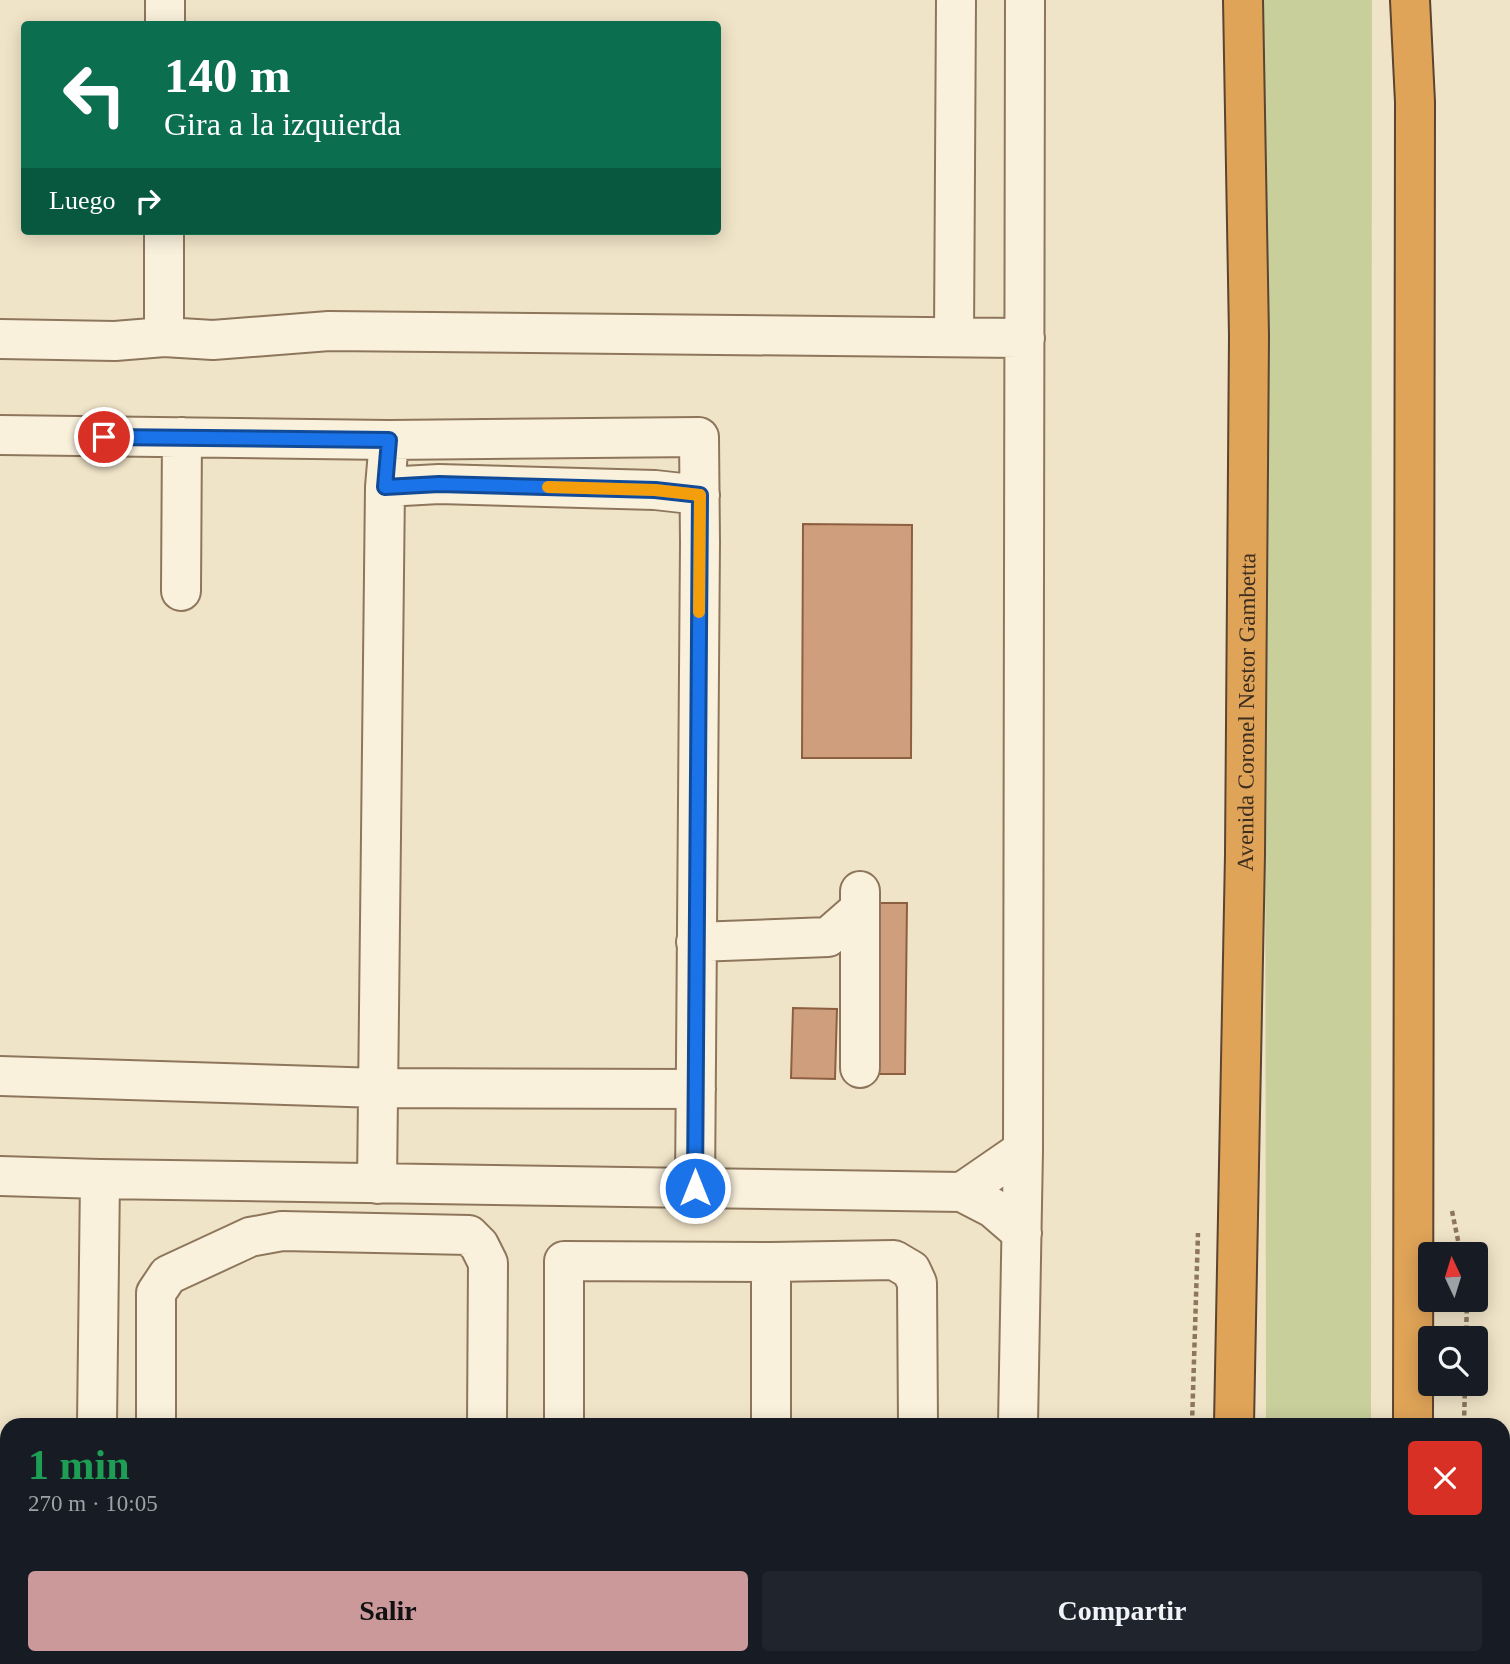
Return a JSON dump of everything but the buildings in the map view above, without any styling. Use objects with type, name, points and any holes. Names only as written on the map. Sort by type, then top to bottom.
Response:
[{"type":"highway","name":"Avenida Coronel Nestor Gambetta","points":[[1234,1418],[1250,336],[1243,0]]},
{"type":"highway","points":[[1410,0],[1416,102],[1413,1418]]},
{"type":"lane","points":[[165,0],[165,21]]},
{"type":"lane","points":[[954,337],[956,0]]},
{"type":"lane","points":[[1017,1418],[1023,1150],[1025,0]]},
{"type":"lane","points":[[164,235],[164,337]]},
{"type":"lane","points":[[0,339],[115,341],[164,337],[213,340],[330,331],[1024,338]]},
{"type":"lane","points":[[0,435],[389,440],[699,437],[695,1188]]},
{"type":"lane","points":[[181,591],[182,438]]},
{"type":"lane","points":[[377,1184],[385,487],[389,440]]},
{"type":"lane","points":[[385,487],[439,484],[655,490],[700,495]]},
{"type":"lane","points":[[828,937],[860,900],[860,1068]]},
{"type":"lane","points":[[696,942],[828,937],[860,968]]},
{"type":"lane","points":[[0,1076],[379,1088],[696,1089]]},
{"type":"lane","points":[[962,1192],[1023,1150]]},
{"type":"lane","points":[[0,1176],[100,1180],[962,1192],[993,1208],[1022,1233]]},
{"type":"lane","points":[[97,1418],[100,1180]]},
{"type":"lane","points":[[156,1418],[156,1293],[168,1275],[250,1237],[282,1231],[469,1235],[479,1245],[488,1263],[487,1418]]},
{"type":"lane","points":[[564,1418],[564,1261],[894,1260],[911,1270],[917,1283],[918,1418]]},
{"type":"lane","points":[[771,1262],[771,1418]]},
{"type":"path","points":[[1464,1418],[1465,1396]]},
{"type":"green space","points":[[1264,0],[1372,0],[1371,1418],[1266,1418]]},
{"type":"slow traffic","points":[[548,487],[655,490],[700,495],[699,612]]},
{"type":"route","points":[[104,437],[389,440],[385,487],[439,484],[655,490],[700,495],[695,1188]]}]
